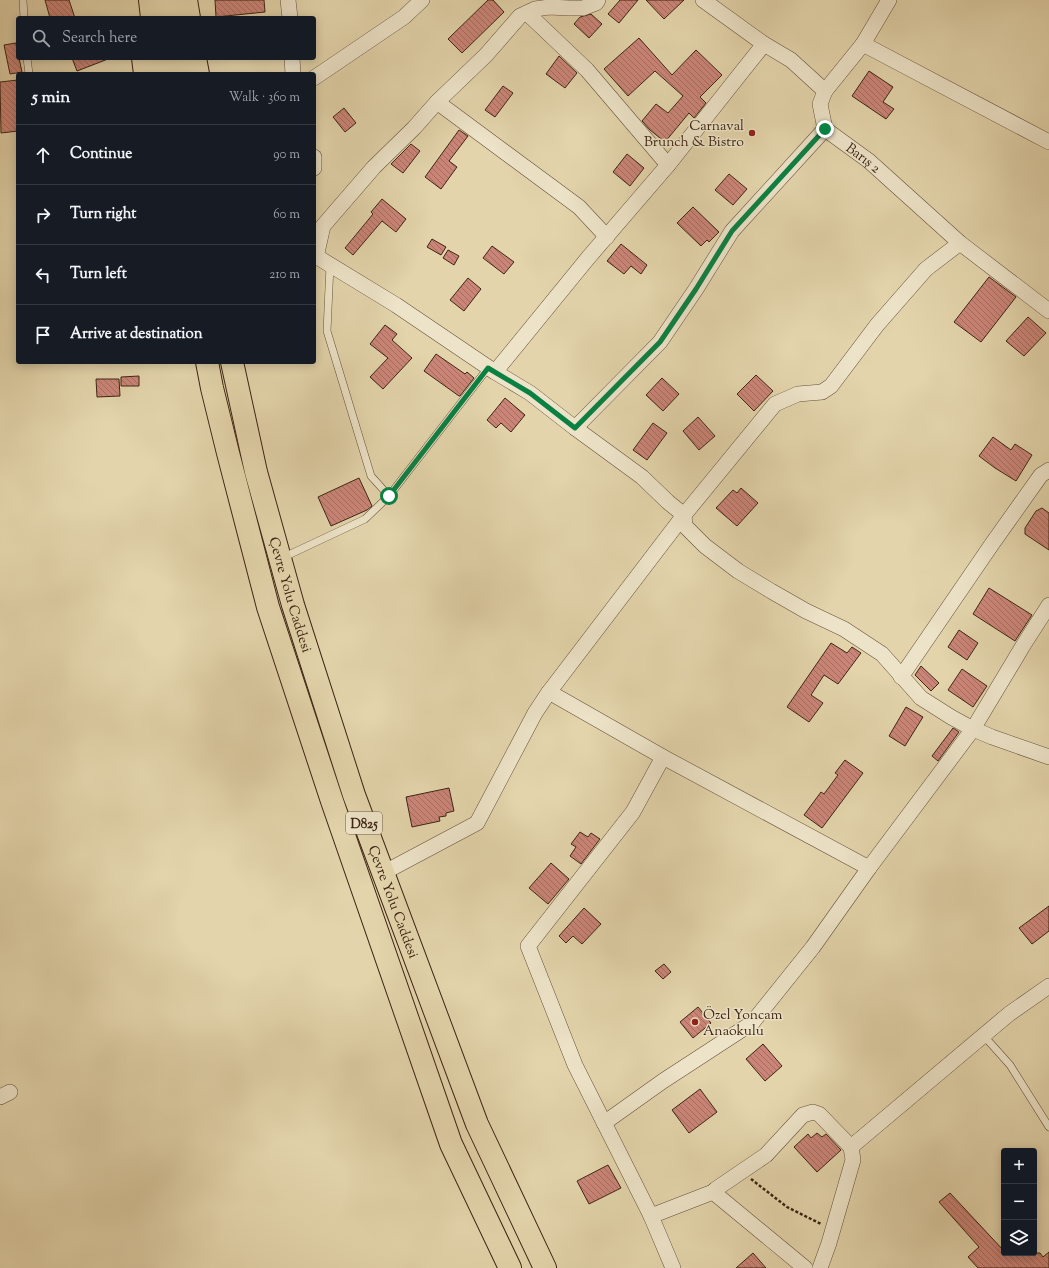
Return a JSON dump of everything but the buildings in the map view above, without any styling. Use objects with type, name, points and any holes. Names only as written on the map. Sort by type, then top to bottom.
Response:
[{"type":"highway","points":[[135,0],[137,16]]},
{"type":"highway","points":[[150,0],[152,16]]},
{"type":"highway","points":[[166,0],[168,16]]},
{"type":"highway","points":[[186,0],[189,16]]},
{"type":"highway","points":[[143,60],[145,72]]},
{"type":"highway","points":[[158,60],[160,72]]},
{"type":"highway","points":[[175,60],[177,72]]},
{"type":"highway","points":[[196,60],[198,72]]},
{"type":"highway","points":[[202,364],[212,388]]},
{"type":"highway","name":"Çevre Yolu Caddesi","points":[[207,364],[228,453],[268,607],[332,801],[451,1144],[510,1268]]},
{"type":"highway","name":"Çevre Yolu Caddesi","points":[[232,364],[256,472],[280,559],[293,605],[354,795],[477,1124],[545,1268]]},
{"type":"highway","points":[[236,364],[237,383]]},
{"type":"street","points":[[288,0],[290,16]]},
{"type":"street","points":[[316,77],[404,17],[422,0]]},
{"type":"street","points":[[316,252],[322,226],[374,168],[414,128],[437,102],[486,54],[520,16],[535,9],[549,7],[582,8],[596,4],[598,0]]},
{"type":"street","points":[[703,0],[764,44],[791,60],[825,91]]},
{"type":"street","points":[[575,428],[660,342],[696,289],[732,231],[825,129],[820,104],[825,91],[863,44],[889,0]]},
{"type":"street","points":[[527,13],[587,70],[668,165]]},
{"type":"street","points":[[491,370],[668,165],[764,44]]},
{"type":"street","points":[[863,44],[1049,142]]},
{"type":"street","points":[[292,60],[293,72]]},
{"type":"street","points":[[437,102],[579,207],[607,236]]},
{"type":"street","name":"Barış 2","points":[[825,129],[869,161],[960,243],[1049,310]]},
{"type":"street","points":[[383,873],[477,823],[535,713],[549,692],[684,515],[776,404],[798,394],[822,392],[831,386],[877,325],[926,269],[960,243]]},
{"type":"street","points":[[316,257],[396,305],[491,370],[530,393],[642,477],[684,515],[685,526],[705,546],[738,571],[782,598],[844,629],[882,654],[921,698],[973,729],[1049,757]]},
{"type":"street","points":[[901,677],[996,537],[1041,475],[1049,470]]},
{"type":"street","points":[[604,1123],[663,1081],[752,1023],[814,947],[869,868],[973,729],[1049,605]]},
{"type":"street","points":[[549,692],[663,757],[869,868]]},
{"type":"street","points":[[663,757],[633,812],[528,946],[575,1065],[650,1216],[673,1268]]},
{"type":"street","points":[[851,1147],[1009,1014],[1049,986]]},
{"type":"street","points":[[650,1216],[713,1192],[766,1155],[803,1115],[813,1112],[819,1114],[851,1147],[853,1160],[820,1268]]},
{"type":"street","points":[[713,1192],[805,1268]]},
{"type":"lane","points":[[23,0],[24,16]]},
{"type":"lane","points":[[27,60],[29,72]]},
{"type":"lane","points":[[330,265],[327,331],[371,476],[389,496]]},
{"type":"lane","points":[[280,559],[365,519],[389,496],[491,370]]},
{"type":"lane","points":[[984,1036],[1010,1065],[1049,1127]]},
{"type":"path","points":[[741,1172],[787,1207],[832,1229]]},
{"type":"place","name":"Carnaval Brunch & Bistro","points":[[752,133]]},
{"type":"place","name":"Özel Yoncam Anaokulu","points":[[695,1022]]},
{"type":"route","points":[[389,496],[488,368],[530,393],[575,428],[660,342],[696,289],[732,231],[825,129]]}]
